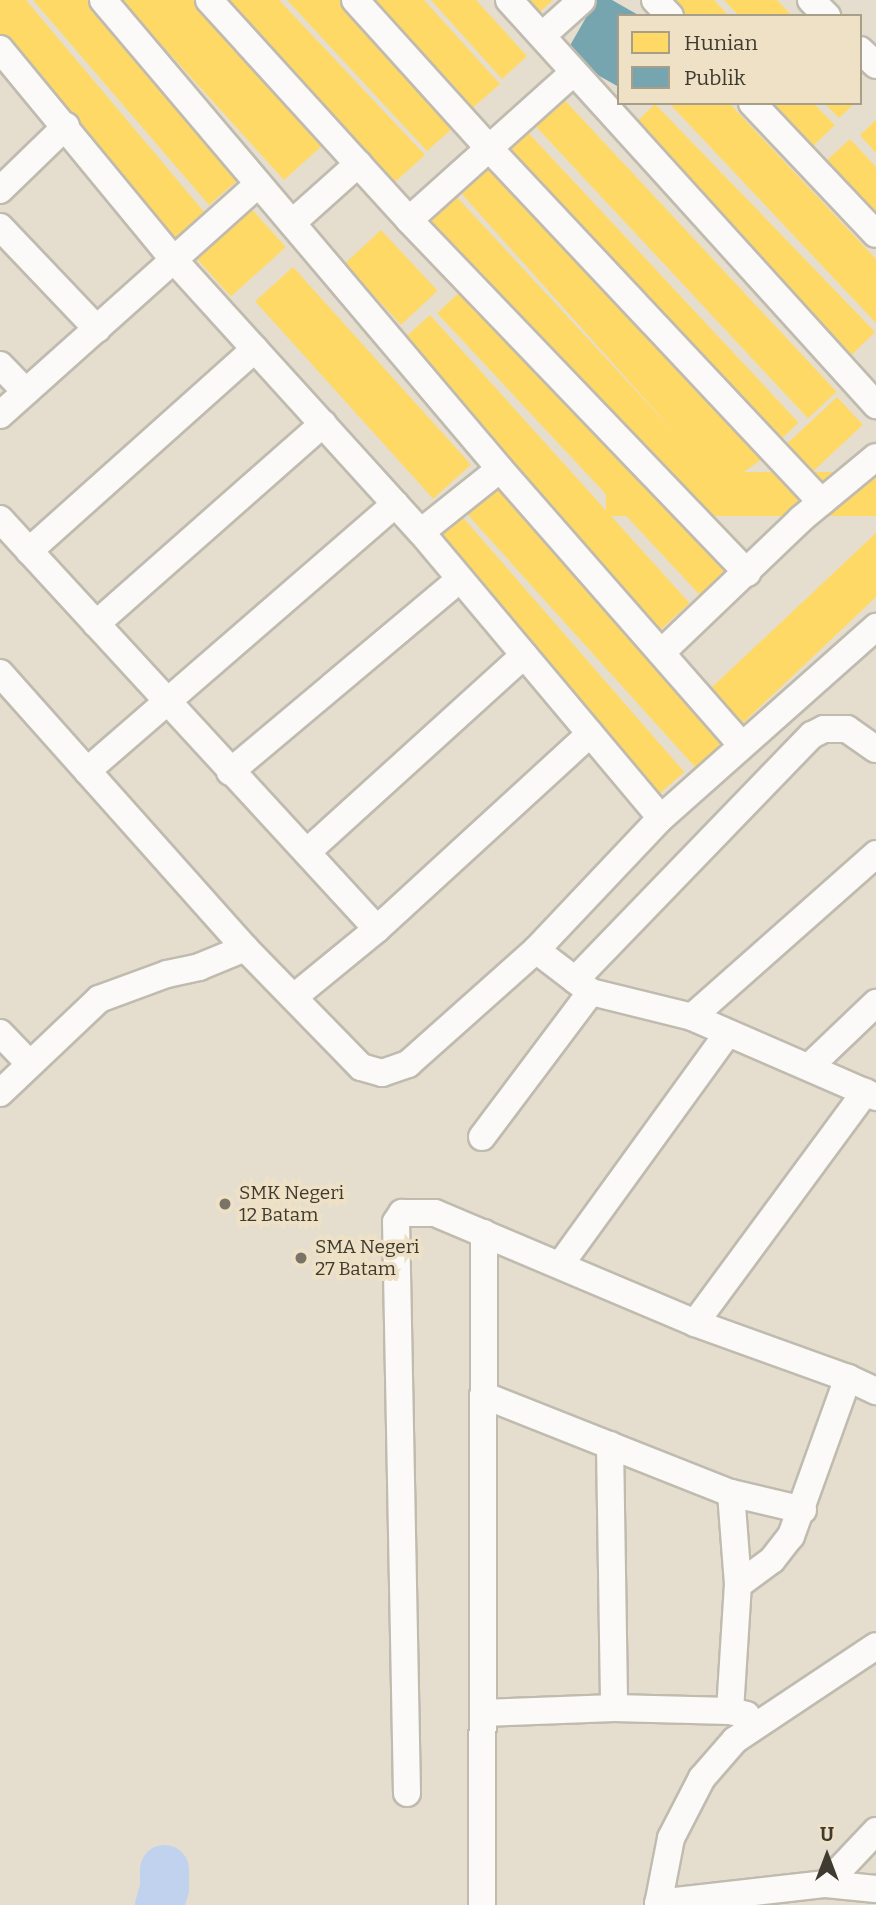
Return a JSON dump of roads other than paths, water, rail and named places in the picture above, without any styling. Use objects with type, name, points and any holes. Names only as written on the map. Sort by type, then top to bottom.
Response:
[{"type":"street","points":[[103,0],[500,468],[741,744]]},
{"type":"street","points":[[209,0],[409,220],[747,573]]},
{"type":"street","points":[[355,0],[488,147],[821,502]]},
{"type":"street","points":[[509,0],[543,35],[573,74],[876,405]]},
{"type":"street","points":[[543,35],[582,0]]},
{"type":"street","points":[[655,0],[668,14]]},
{"type":"street","points":[[811,0],[825,14]]},
{"type":"street","points":[[0,49],[174,260],[421,532],[661,818]]},
{"type":"street","points":[[862,52],[876,65]]},
{"type":"street","points":[[409,220],[573,74]]},
{"type":"street","points":[[754,105],[876,234]]},
{"type":"street","points":[[0,190],[66,126]]},
{"type":"street","points":[[292,223],[358,164]]},
{"type":"street","points":[[0,415],[258,184]]},
{"type":"street","points":[[0,227],[97,329]]},
{"type":"street","points":[[29,551],[255,349]]},
{"type":"street","points":[[0,365],[26,392]]},
{"type":"street","points":[[96,624],[323,424]]},
{"type":"street","points":[[662,652],[821,502],[876,457]]},
{"type":"street","points":[[421,532],[500,468]]},
{"type":"street","points":[[87,771],[395,504]]},
{"type":"street","points":[[0,519],[377,929]]},
{"type":"street","points":[[230,772],[460,579]]},
{"type":"street","points":[[0,673],[246,948],[361,1067],[382,1073],[408,1064],[539,952],[661,818],[741,744],[876,627]]},
{"type":"street","points":[[307,852],[524,655]]},
{"type":"street","points":[[482,1137],[577,982],[812,735],[824,729],[847,729],[876,749]]},
{"type":"street","points":[[294,997],[377,929],[590,734]]},
{"type":"street","points":[[692,1017],[876,854]]},
{"type":"street","points":[[0,1093],[99,999],[167,974],[199,967],[246,948]]},
{"type":"street","points":[[539,952],[577,982],[692,1017],[871,1094],[695,1323]]},
{"type":"street","points":[[809,1067],[876,1003]]},
{"type":"street","points":[[0,1033],[29,1063]]},
{"type":"street","points":[[560,1265],[728,1033]]},
{"type":"street","points":[[407,1793],[396,1222],[402,1213],[435,1213],[695,1323],[848,1378],[876,1391]]},
{"type":"street","points":[[482,1905],[484,1233]]},
{"type":"street","points":[[738,1585],[772,1560],[791,1536],[803,1510],[848,1378]]},
{"type":"street","points":[[483,1395],[732,1493],[803,1510]]},
{"type":"street","points":[[610,1445],[614,1708]]},
{"type":"street","points":[[730,1711],[738,1585],[732,1493]]},
{"type":"street","points":[[876,1646],[801,1697],[763,1718],[735,1740],[702,1778],[671,1838],[658,1904],[766,1899],[826,1884],[876,1889]]},
{"type":"street","points":[[483,1713],[614,1708],[730,1711],[763,1718]]},
{"type":"street","points":[[826,1884],[876,1831]]},
{"type":"waterway","points":[[159,1905],[164,1888],[164,1869]]},
{"type":"place","name":"SMK Negeri 12 Batam","points":[[225,1204]]},
{"type":"place","name":"SMA Negeri 27 Batam","points":[[301,1258]]}]
